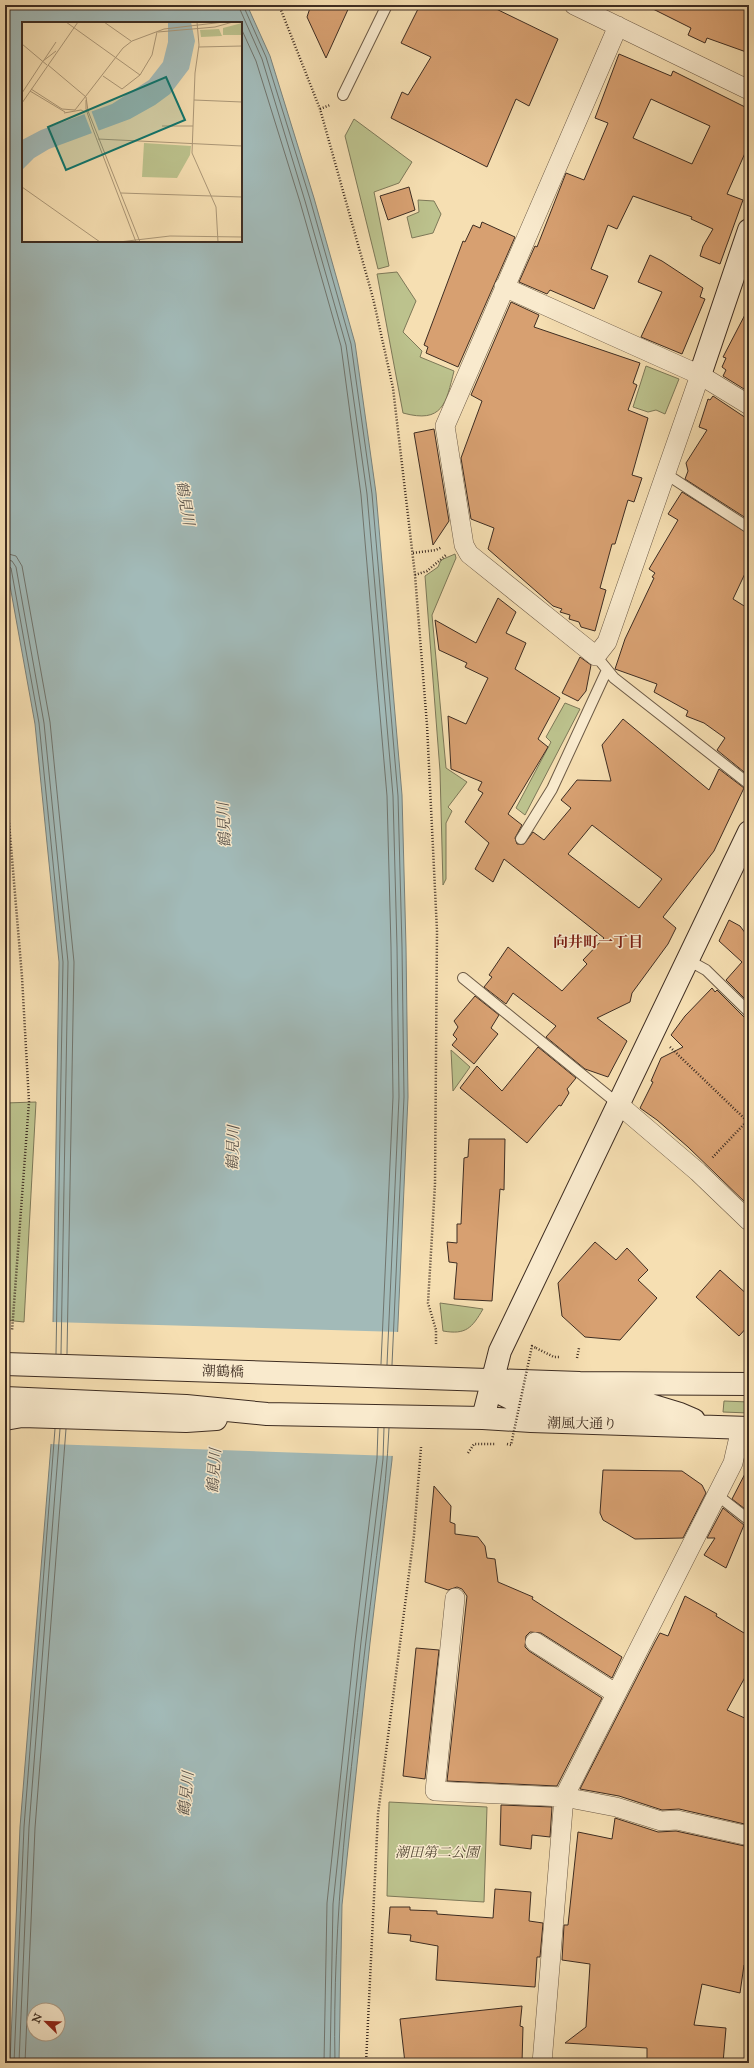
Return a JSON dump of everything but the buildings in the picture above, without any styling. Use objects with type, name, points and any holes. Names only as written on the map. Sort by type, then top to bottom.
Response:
[{"type":"street","points":[[574,5],[749,90]]},
{"type":"street","points":[[618,26],[445,426],[464,545],[469,554],[601,663],[748,236]]},
{"type":"street","points":[[504,287],[700,375],[749,405]]},
{"type":"street","points":[[483,1418],[500,1351],[686,959],[749,832]]},
{"type":"street","points":[[617,1103],[698,1172],[749,1221]]},
{"type":"street","name":"潮鶴橋","points":[[13,1364],[492,1380]]},
{"type":"street","points":[[492,1380],[580,1383],[749,1384]]},
{"type":"street","points":[[492,1380],[504,1395],[512,1399],[647,1404],[680,1414],[706,1426]]},
{"type":"street","name":"潮風大通り","points":[[14,1408],[186,1406],[267,1414],[483,1418],[531,1422],[745,1428]]},
{"type":"street","points":[[542,2063],[564,1797],[615,1693],[733,1463],[745,1428]]},
{"type":"street","points":[[456,1598],[435,1791],[564,1797],[616,1807],[661,1821],[677,1820],[749,1836]]},
{"type":"street","points":[[535,1642],[615,1693]]},
{"type":"lane","points":[[343,95],[388,5]]},
{"type":"lane","points":[[666,474],[749,528]]},
{"type":"lane","points":[[521,839],[552,789],[601,663],[614,678],[749,784]]},
{"type":"lane","points":[[686,959],[706,970],[749,1012]]},
{"type":"lane","points":[[462,978],[617,1103]]},
{"type":"lane","points":[[717,1495],[749,1520]]},
{"type":"path","points":[[279,5],[320,109],[373,298],[393,388],[413,553],[427,725],[437,931],[435,1184],[428,1303],[436,1326],[436,1344]]},
{"type":"path","points":[[413,553],[436,550]]},
{"type":"path","points":[[415,575],[427,571],[451,552]]},
{"type":"path","points":[[5,774],[22,977],[29,1102],[12,1331]]},
{"type":"path","points":[[666,1044],[747,1121],[698,1172]]},
{"type":"path","points":[[468,1453],[474,1444],[511,1445],[532,1346],[554,1357],[567,1358]]},
{"type":"path","points":[[573,1358],[578,1358],[579,1348]]},
{"type":"path","points":[[366,2063],[378,1814],[414,1535],[421,1447]]},
{"type":"path","points":[[5,1466],[5,1518]]},
{"type":"green space","points":[[354,119],[412,162],[399,183],[374,192],[389,266],[378,269],[345,136]]},
{"type":"green space","points":[[418,200],[434,201],[441,214],[433,233],[412,238],[407,217],[419,212]]},
{"type":"green space","points":[[397,272],[416,301],[403,332],[422,351],[420,357],[454,371],[445,401],[435,413],[427,416],[416,416],[403,413],[377,274]]},
{"type":"green space","points":[[646,366],[679,379],[665,414],[656,410],[648,412],[633,407]]},
{"type":"green space","points":[[455,554],[456,558],[432,615],[446,768],[467,782],[448,807],[452,811],[446,823],[446,879],[443,885],[440,771],[425,576],[438,567],[441,560]]},
{"type":"green space","points":[[565,703],[580,709],[525,815],[516,808],[551,742],[546,737]]},
{"type":"green space","points":[[451,1050],[470,1067],[453,1091]]},
{"type":"green space","points":[[36,1102],[24,1322],[5,1320],[5,1103]]},
{"type":"green space","points":[[440,1303],[483,1309],[468,1329],[457,1332],[443,1331]]},
{"type":"green space","points":[[724,1401],[749,1402],[749,1413],[723,1412]]},
{"type":"green space","name":"潮田第二公園","points":[[389,1802],[487,1807],[484,1902],[387,1896]]},
{"type":"water","name":"鶴見川","points":[[5,5],[247,5],[270,56],[314,198],[355,343],[376,493],[402,795],[408,1097],[392,1460],[370,1643],[342,1905],[339,2063],[10,2063],[20,1827],[51,1445],[59,962],[35,724],[5,558]]},
{"type":"pier","points":[[51,1322],[400,1332],[394,1456],[49,1444]]},
{"type":"district","name":"向井町一丁目","points":[[598,942]]}]
